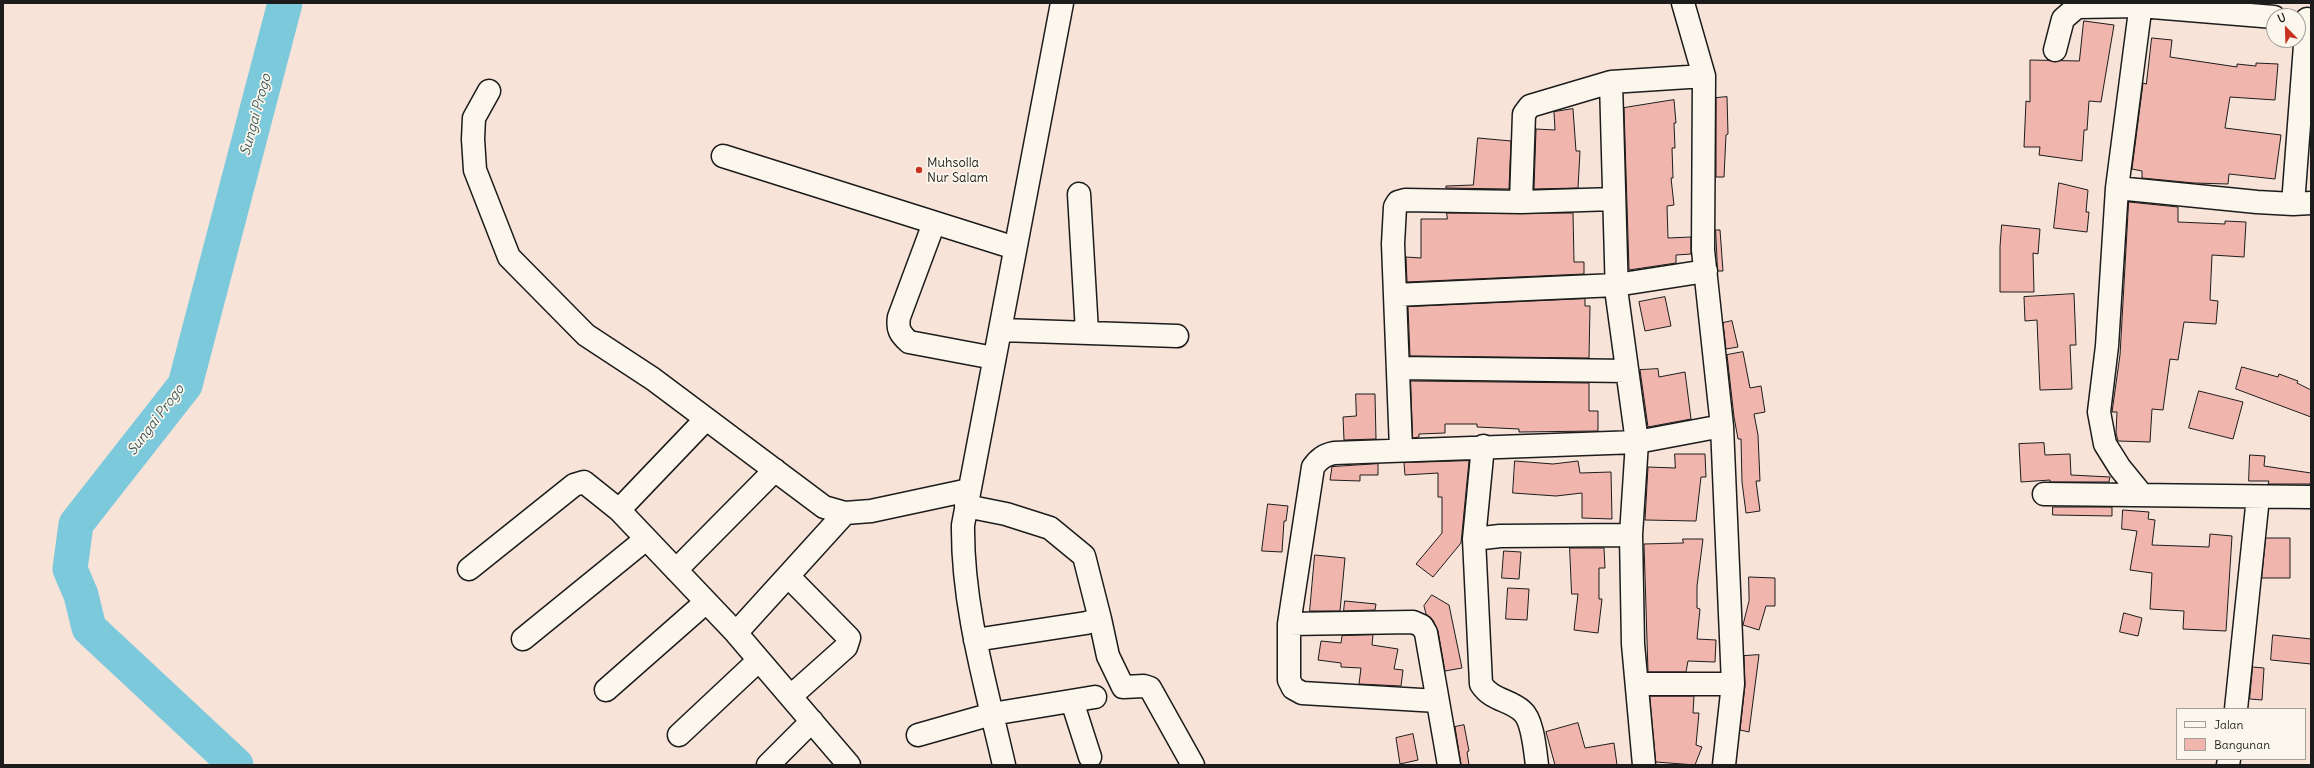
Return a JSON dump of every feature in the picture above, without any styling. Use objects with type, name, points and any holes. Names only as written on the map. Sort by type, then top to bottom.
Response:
[{"type":"street","points":[[1004,765],[975,640],[963,546],[963,525],[994,358],[1001,330],[1014,248],[1062,3]]},
{"type":"street","points":[[1683,3],[1704,76],[1703,250],[1722,426],[1733,684],[1724,765]]},
{"type":"street","points":[[2055,50],[2063,19],[2077,7],[2141,5],[2266,16]]},
{"type":"street","points":[[2141,5],[2117,188],[2107,346],[2099,412],[2105,444],[2120,468],[2142,495]]},
{"type":"street","points":[[2117,188],[2302,203],[2305,48]]},
{"type":"street","points":[[1520,202],[1524,114],[1526,109],[1530,106],[1611,82],[1704,76]]},
{"type":"street","points":[[1611,82],[1616,285],[1637,442],[1631,535],[1633,644],[1644,765]]},
{"type":"street","points":[[489,91],[474,118],[473,139],[475,170],[510,257],[586,335],[653,379],[824,507],[845,513],[968,498],[1006,514],[1050,528],[1084,556],[1108,656],[1122,687],[1144,686],[1150,688],[1193,765]]},
{"type":"street","points":[[723,156],[1014,248]]},
{"type":"street","points":[[1079,194],[1087,332]]},
{"type":"street","points":[[1401,449],[1393,224],[1395,207],[1398,202],[1405,200],[1520,202],[1614,199]]},
{"type":"street","points":[[934,223],[899,317],[898,327],[902,335],[909,342],[994,358]]},
{"type":"street","points":[[1395,294],[1616,285],[1706,271]]},
{"type":"street","points":[[1001,330],[1177,336]]},
{"type":"street","points":[[1398,368],[1627,371]]},
{"type":"street","points":[[619,510],[706,419]]},
{"type":"street","points":[[1438,702],[1302,693],[1293,688],[1289,680],[1289,624],[1313,467],[1326,454],[1401,449],[1637,442],[1722,426]]},
{"type":"street","points":[[1483,446],[1474,539],[1481,684],[1495,698],[1522,711],[1529,721],[1538,765]]},
{"type":"street","points":[[676,570],[775,470]]},
{"type":"street","points":[[469,569],[574,485],[580,482],[592,486],[619,510],[736,633],[849,765]]},
{"type":"street","points":[[2044,494],[2311,497]]},
{"type":"street","points":[[2236,708],[2258,497]]},
{"type":"street","points":[[736,633],[845,513]]},
{"type":"street","points":[[1474,539],[1500,536],[1631,535]]},
{"type":"street","points":[[523,639],[646,539]]},
{"type":"street","points":[[788,576],[848,638],[846,647],[791,696]]},
{"type":"street","points":[[606,690],[706,602]]},
{"type":"street","points":[[975,640],[1086,623],[1100,618]]},
{"type":"street","points":[[1289,624],[1419,624],[1426,633],[1449,765]]},
{"type":"street","points":[[679,735],[759,660]]},
{"type":"street","points":[[1637,684],[1733,684]]},
{"type":"street","points":[[918,735],[992,714],[1095,697]]},
{"type":"street","points":[[1072,701],[1090,757]]},
{"type":"street","points":[[768,765],[812,721]]},
{"type":"building","points":[[2084,21],[2114,25],[2101,102],[2089,101],[2087,130],[2084,130],[2082,161],[2039,155],[2040,147],[2024,147],[2026,101],[2030,102],[2030,60],[2079,61]]},
{"type":"building","points":[[2152,38],[2172,40],[2170,57],[2237,67],[2237,64],[2256,66],[2256,63],[2278,64],[2275,100],[2230,97],[2225,128],[2281,135],[2275,179],[2229,174],[2228,184],[2194,183],[2142,178],[2142,171],[2132,169],[2143,83],[2146,84]]},
{"type":"building","points":[[1727,97],[1728,134],[1726,135],[1724,177],[1716,177],[1716,98]]},
{"type":"building","points":[[1674,100],[1676,123],[1674,123],[1675,148],[1672,148],[1673,178],[1671,178],[1674,205],[1667,206],[1668,238],[1691,237],[1691,254],[1676,255],[1676,263],[1629,270],[1624,108]]},
{"type":"building","points":[[1573,109],[1576,151],[1580,151],[1578,188],[1534,189],[1536,129],[1555,130],[1554,112]]},
{"type":"building","points":[[1478,138],[1511,141],[1509,189],[1446,188],[1446,186],[1473,185]]},
{"type":"building","points":[[2059,183],[2088,190],[2086,212],[2089,212],[2087,232],[2054,228]]},
{"type":"building","points":[[2129,202],[2178,207],[2178,222],[2225,224],[2225,221],[2246,222],[2244,257],[2212,255],[2210,300],[2218,301],[2216,324],[2184,322],[2178,360],[2170,359],[2163,410],[2152,409],[2150,442],[2118,441],[2116,433],[2117,412],[2112,412],[2120,355]]},
{"type":"building","points":[[1447,213],[1573,213],[1574,262],[1584,262],[1584,274],[1407,282],[1406,257],[1421,258],[1421,219],[1447,219]]},
{"type":"building","points":[[2002,225],[2040,229],[2038,254],[2033,253],[2034,292],[2000,292],[2000,247]]},
{"type":"building","points":[[1716,230],[1720,230],[1723,271],[1718,271]]},
{"type":"building","points":[[2074,294],[2076,345],[2070,345],[2072,389],[2040,390],[2037,320],[2025,321],[2024,297]]},
{"type":"building","points":[[1665,297],[1671,326],[1645,331],[1639,302]]},
{"type":"building","points":[[1585,299],[1585,306],[1590,306],[1589,358],[1410,356],[1408,307]]},
{"type":"building","points":[[1732,321],[1738,347],[1726,349],[1723,323]]},
{"type":"building","points":[[1743,352],[1750,388],[1761,386],[1765,412],[1754,414],[1758,435],[1760,481],[1756,481],[1760,511],[1746,513],[1742,482],[1741,439],[1738,439],[1734,417],[1727,355]]},
{"type":"building","points":[[2242,367],[2278,377],[2279,374],[2298,381],[2297,383],[2311,390],[2311,417],[2236,389]]},
{"type":"building","points":[[1658,369],[1659,377],[1685,372],[1691,419],[1648,427],[1640,370]]},
{"type":"building","points":[[1411,381],[1589,383],[1589,411],[1598,411],[1598,431],[1519,432],[1519,429],[1477,427],[1477,424],[1445,424],[1445,433],[1419,434],[1419,437],[1413,438]]},
{"type":"building","points":[[2199,391],[2243,402],[2233,439],[2189,428]]},
{"type":"building","points":[[1356,394],[1375,394],[1376,439],[1344,440],[1343,417],[1356,416]]},
{"type":"building","points":[[2044,443],[2045,455],[2070,454],[2071,475],[2110,477],[2109,482],[2050,482],[2050,480],[2021,482],[2019,444]]},
{"type":"building","points":[[1675,454],[1705,454],[1706,477],[1701,477],[1696,521],[1645,520],[1648,467],[1675,468]]},
{"type":"building","points":[[2250,455],[2265,456],[2264,466],[2311,473],[2311,484],[2268,484],[2269,481],[2249,481]]},
{"type":"building","points":[[1469,461],[1461,543],[1433,577],[1416,564],[1442,533],[1442,497],[1438,497],[1438,473],[1405,475],[1404,463]]},
{"type":"building","points":[[1515,461],[1553,464],[1578,461],[1580,473],[1611,472],[1612,519],[1582,518],[1582,493],[1556,496],[1513,493]]},
{"type":"building","points":[[1378,464],[1378,475],[1360,475],[1360,481],[1330,480],[1332,467]]},
{"type":"building","points":[[1268,504],[1288,506],[1286,521],[1284,521],[1282,552],[1262,551]]},
{"type":"building","points":[[2053,507],[2112,507],[2112,516],[2053,515]]},
{"type":"building","points":[[2123,510],[2149,512],[2148,519],[2155,520],[2152,545],[2209,547],[2210,534],[2232,536],[2226,631],[2183,629],[2184,611],[2150,609],[2152,573],[2130,570],[2137,531],[2122,529]]},
{"type":"building","points":[[2266,538],[2290,538],[2290,578],[2262,578]]},
{"type":"building","points":[[1683,539],[1703,539],[1697,586],[1697,608],[1700,609],[1697,639],[1716,640],[1715,662],[1688,661],[1686,672],[1648,672],[1644,544],[1683,543]]},
{"type":"building","points":[[1570,548],[1604,548],[1605,568],[1599,568],[1599,599],[1602,599],[1598,633],[1574,630],[1578,594],[1572,594]]},
{"type":"building","points":[[1504,551],[1521,552],[1519,579],[1502,578]]},
{"type":"building","points":[[1315,555],[1345,558],[1340,611],[1310,611]]},
{"type":"building","points":[[1749,577],[1775,578],[1775,606],[1766,606],[1759,630],[1743,625],[1749,601]]},
{"type":"building","points":[[1508,588],[1529,589],[1527,620],[1506,619]]},
{"type":"building","points":[[1432,595],[1449,605],[1462,668],[1445,671],[1438,631],[1433,620],[1426,614],[1424,606]]},
{"type":"building","points":[[1345,601],[1376,604],[1375,610],[1344,611]]},
{"type":"building","points":[[2124,613],[2142,618],[2138,636],[2120,632]]},
{"type":"building","points":[[1373,635],[1372,645],[1398,649],[1394,669],[1403,670],[1401,686],[1359,684],[1361,668],[1341,667],[1341,663],[1318,660],[1321,641],[1341,643],[1342,636]]},
{"type":"building","points":[[2273,635],[2311,639],[2311,664],[2271,660]]},
{"type":"building","points":[[1759,655],[1749,732],[1740,730],[1745,685],[1744,656]]},
{"type":"building","points":[[2253,667],[2264,668],[2262,700],[2250,699]]},
{"type":"building","points":[[1650,696],[1694,696],[1693,713],[1699,713],[1696,745],[1702,747],[1695,765],[1656,762]]},
{"type":"building","points":[[1578,723],[1585,748],[1614,743],[1617,765],[1555,765],[1546,732]]},
{"type":"building","points":[[1464,725],[1469,751],[1467,752],[1469,765],[1461,765],[1455,727]]},
{"type":"building","points":[[1413,734],[1418,760],[1400,764],[1396,738]]},
{"type":"waterway","name":"Sungai Progo","points":[[236,765],[89,628],[81,595],[70,569],[76,524],[185,385],[285,3]]},
{"type":"place","name":"Muhsolla Nur Salam","points":[[919,170]]}]
